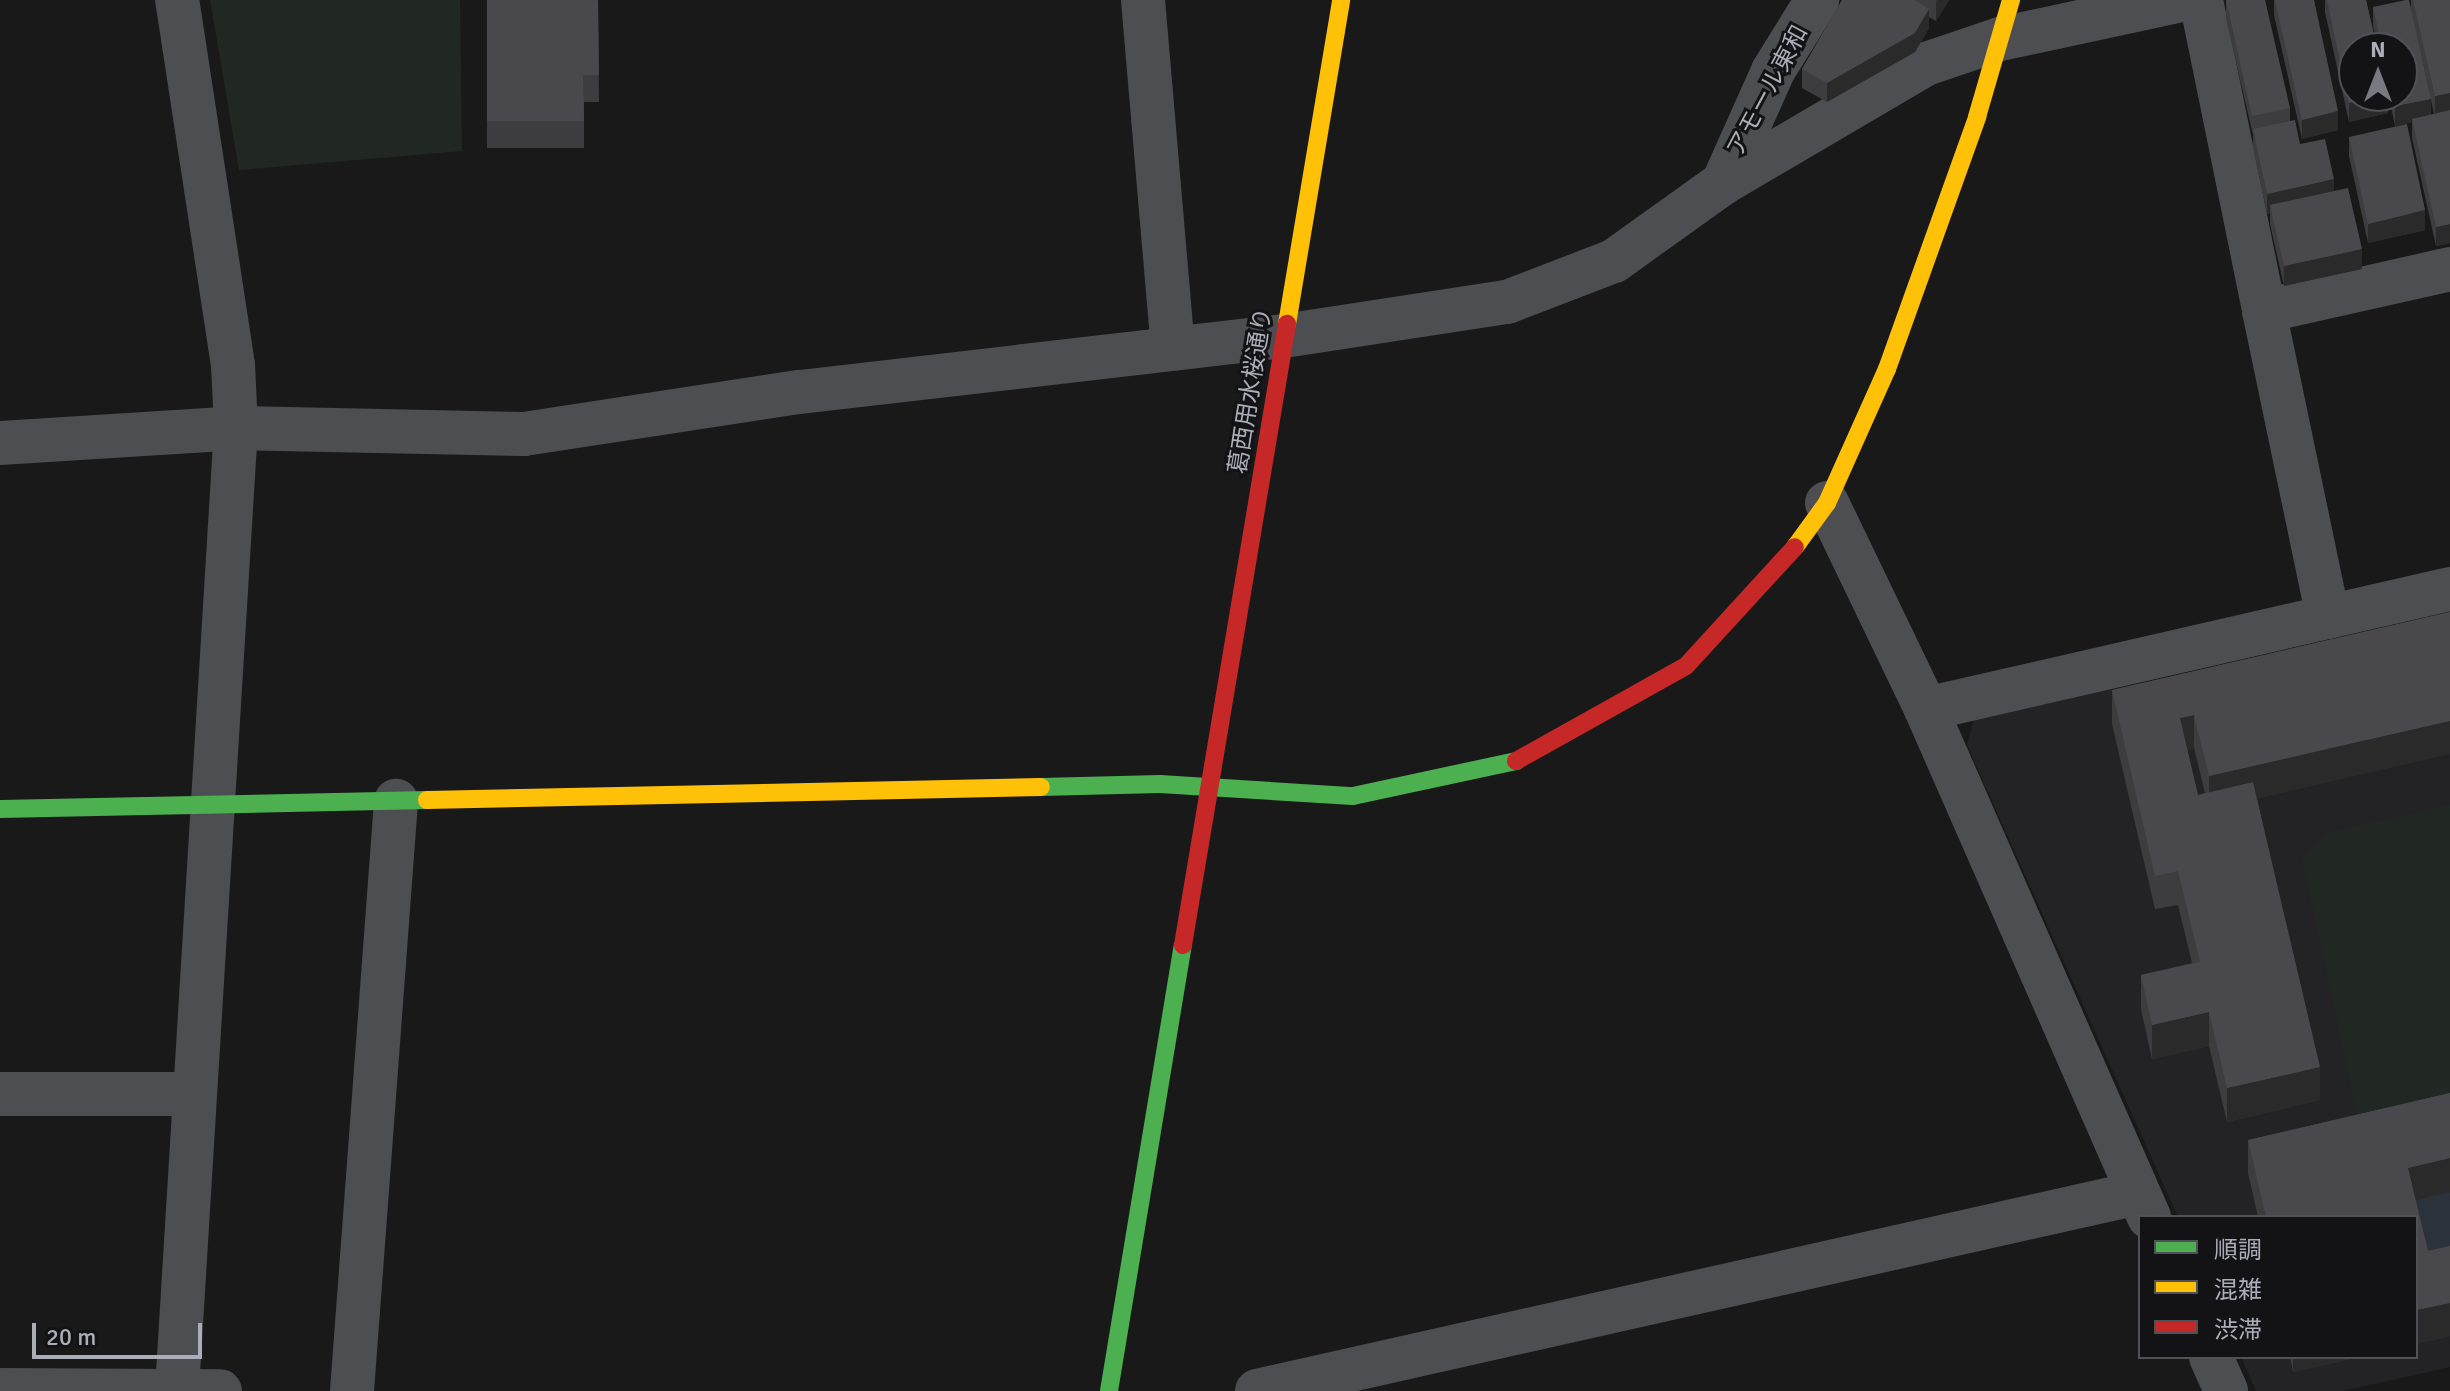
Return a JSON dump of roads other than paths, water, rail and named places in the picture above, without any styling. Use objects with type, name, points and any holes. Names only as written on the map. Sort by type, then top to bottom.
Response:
[{"type":"street","points":[[177,0],[233,365],[236,428],[215,802],[192,1094],[177,1389]]},
{"type":"street","points":[[1143,0],[1173,349]]},
{"type":"street","name":"葛西用水桜通り","points":[[1109,1391],[1341,0]]},
{"type":"street","name":"アモール東和","points":[[1723,183],[1773,71],[1817,0]]},
{"type":"street","points":[[0,443],[236,428],[524,434],[800,392],[1284,336],[1507,302],[1614,261],[1723,183],[2005,20],[2182,0]]},
{"type":"street","points":[[2201,0],[2328,617]]},
{"type":"street","points":[[0,809],[215,802],[1144,785],[1210,791],[1353,796],[1510,764],[1577,731],[1686,666],[1786,559],[1827,503],[1887,369],[2005,20]]},
{"type":"street","points":[[2264,311],[2450,269]]},
{"type":"street","points":[[1257,1391],[2144,1205],[1926,709],[1827,503]]},
{"type":"street","points":[[1926,709],[2450,589]]},
{"type":"street","points":[[352,1391],[396,801]]},
{"type":"street","points":[[0,1094],[192,1094]]},
{"type":"street","points":[[2212,1359],[2226,1391]]},
{"type":"street","points":[[0,1390],[220,1391]]}]
